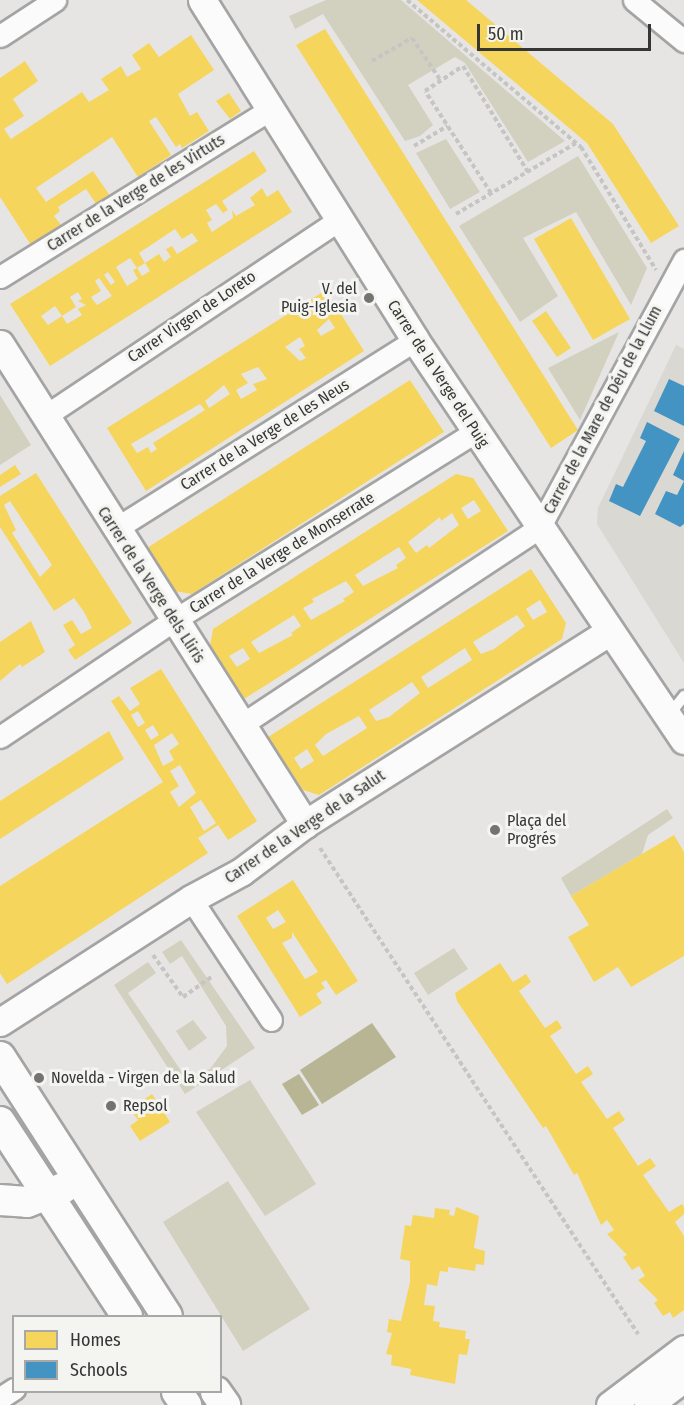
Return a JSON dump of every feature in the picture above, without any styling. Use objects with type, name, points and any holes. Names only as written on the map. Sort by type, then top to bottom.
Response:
[{"type":"main road","points":[[0,1057],[77,1181],[165,1315]]},
{"type":"main road","points":[[0,1122],[124,1315]]},
{"type":"main road","points":[[0,1200],[27,1202],[48,1197],[77,1181]]},
{"type":"street","points":[[0,36],[56,0]]},
{"type":"street","name":"Carrer de la Verge del Puig","points":[[202,0],[415,340],[609,632],[676,706],[684,740]]},
{"type":"street","points":[[634,0],[684,41]]},
{"type":"street","name":"Carrer de la Verge de les Virtuts","points":[[0,277],[271,109]]},
{"type":"street","name":"Carrer Virgen de Loreto","points":[[45,416],[340,219]]},
{"type":"street","name":"Carrer de la Mare de Déu de la Llum","points":[[540,528],[684,260]]},
{"type":"street","name":"Carrer de la Verge de les Neus","points":[[115,529],[415,340]]},
{"type":"street","name":"Carrer de la Verge dels Lliris","points":[[0,344],[115,529],[304,824]]},
{"type":"street","name":"Carrer de la Verge de Monserrate","points":[[0,737],[174,620],[476,432]]},
{"type":"street","points":[[241,726],[540,528]]},
{"type":"street","name":"Carrer de la Verge de la Salut","points":[[0,1022],[191,899],[241,872],[304,824],[609,632]]},
{"type":"street","points":[[191,899],[271,1020]]},
{"type":"street","points":[[648,1405],[675,1383],[684,1349]]},
{"type":"street","points":[[610,1405],[675,1383]]},
{"type":"path","points":[[407,0],[576,143],[668,290]]},
{"type":"path","points":[[372,61],[412,38],[441,81]]},
{"type":"path","points":[[491,193],[425,91],[463,66],[528,172]]},
{"type":"path","points":[[414,146],[447,126]]},
{"type":"path","points":[[456,214],[576,143]]},
{"type":"path","points":[[320,848],[638,1335]]},
{"type":"path","points":[[153,955],[183,997],[212,977]]},
{"type":"shaded area","points":[[326,0],[401,0],[565,141],[528,162],[465,63],[455,57],[408,85],[433,125],[420,136],[405,141],[323,14],[295,29],[289,16]]},
{"type":"shaded area","points":[[446,139],[480,192],[450,209],[416,153]]},
{"type":"shaded area","points":[[578,156],[647,268],[631,305],[576,212],[523,238],[558,296],[520,322],[459,226]]},
{"type":"shaded area","points":[[619,332],[580,420],[548,368]]},
{"type":"shaded area","points":[[676,345],[684,349],[684,663],[597,524],[598,508]]},
{"type":"shaded area","points":[[0,395],[31,445],[0,465]]},
{"type":"shaded area","points":[[667,809],[673,818],[648,835],[642,854],[571,896],[561,878]]},
{"type":"shaded area","points":[[181,940],[255,1048],[185,1094],[114,985],[148,962],[156,973],[128,993],[184,1075],[193,1076],[210,1069],[227,1046],[226,1026],[182,956],[170,964],[162,952]]},
{"type":"shaded area","points":[[454,948],[468,969],[428,995],[414,973]]},
{"type":"shaded area","points":[[193,1020],[207,1038],[189,1051],[176,1031]]},
{"type":"shaded area","points":[[372,1023],[396,1057],[322,1104],[300,1070]]},
{"type":"shaded area","points":[[299,1074],[319,1105],[302,1115],[282,1084]]},
{"type":"shaded area","points":[[250,1080],[316,1184],[265,1216],[196,1112]]},
{"type":"shaded area","points":[[228,1181],[310,1309],[243,1351],[163,1222]]},
{"type":"building: Homes","points":[[417,0],[466,0],[613,124],[679,226],[651,243],[587,143]]},
{"type":"building: Homes","points":[[325,29],[578,430],[551,448],[296,45]]},
{"type":"building: Homes","points":[[191,35],[214,70],[178,94],[190,116],[197,112],[209,131],[182,148],[180,144],[176,147],[156,117],[149,121],[171,155],[138,177],[112,137],[36,188],[46,202],[93,171],[115,203],[101,211],[86,189],[58,207],[60,211],[54,216],[61,225],[75,216],[81,224],[36,253],[0,197],[0,78],[25,61],[38,81],[13,99],[24,116],[4,129],[11,139],[82,92],[89,102],[109,90],[101,79],[121,66],[127,77],[141,69],[132,55],[149,43],[159,57]]},
{"type":"building: Homes","points":[[229,93],[241,111],[230,119],[216,101]]},
{"type":"building: Homes","points":[[254,151],[267,171],[222,201],[228,210],[223,213],[216,204],[206,210],[212,220],[207,223],[212,232],[233,218],[232,210],[236,216],[255,205],[250,198],[262,188],[267,197],[278,190],[292,212],[50,366],[10,304]],"holes":[[[175,229],[182,239],[192,233],[198,241],[177,254],[172,246],[166,249],[171,257],[164,262],[159,254],[145,263],[139,253]],[[130,258],[137,268],[133,270],[138,279],[127,286],[116,267]],[[145,263],[150,271],[142,276],[137,268]],[[108,272],[115,282],[111,285],[104,275]],[[99,278],[112,296],[97,305],[91,297],[101,291],[95,281]],[[78,292],[82,299],[78,301],[86,305],[78,309],[82,315],[67,324],[62,316],[76,307],[70,297]],[[55,306],[62,316],[48,325],[41,316]]]},
{"type":"building: Homes","points":[[571,218],[630,319],[593,340],[534,239]]},
{"type":"building: Homes","points":[[326,290],[364,351],[146,491],[107,428]],"holes":[[[329,319],[335,328],[321,336],[317,330]],[[300,337],[305,346],[299,349],[306,358],[300,361],[285,347]],[[258,367],[267,379],[253,384],[257,390],[241,399],[236,390],[248,383],[241,374]],[[224,385],[230,394],[209,408],[205,401]],[[200,404],[205,410],[153,443],[157,449],[151,453],[148,447],[137,453],[131,444]]]},
{"type":"building: Homes","points":[[546,311],[571,348],[557,357],[532,321]]},
{"type":"building: Homes","points":[[410,380],[444,432],[192,594],[174,591],[147,548]]},
{"type":"building: Homes","points":[[15,465],[21,474],[0,487],[0,475]]},
{"type":"building: Homes","points":[[36,473],[132,623],[75,660],[68,650],[75,645],[63,625],[72,620],[81,634],[92,628],[74,598],[54,611],[0,527],[0,496]],"holes":[[[10,501],[52,565],[40,577],[12,533],[16,530],[4,505]]]},
{"type":"building: Homes","points":[[456,474],[473,478],[508,531],[244,699],[210,646],[213,629]],"holes":[[[474,500],[481,511],[468,519],[461,508]],[[452,513],[459,525],[429,548],[427,545],[416,553],[408,542],[440,517],[441,521]],[[399,547],[406,558],[396,565],[398,568],[363,586],[355,575]],[[346,581],[354,592],[343,599],[345,601],[311,620],[303,608],[314,602],[312,599]],[[294,615],[301,626],[291,633],[293,635],[259,653],[251,642]],[[243,648],[250,659],[237,667],[229,656]]]},
{"type":"building: Homes","points":[[531,569],[566,623],[562,639],[319,795],[303,790],[268,737]],"holes":[[[540,600],[547,612],[533,620],[526,609]],[[517,615],[525,626],[494,649],[481,654],[473,642]],[[465,648],[472,660],[428,688],[421,677]],[[412,682],[420,693],[389,717],[376,721],[369,710]],[[359,716],[367,728],[323,756],[315,745],[326,734]],[[307,749],[314,761],[301,769],[294,758]]]},
{"type":"building: Homes","points":[[31,621],[45,652],[22,667],[20,664],[0,681],[0,642]]},
{"type":"building: Homes","points":[[161,669],[257,821],[228,840],[218,825],[198,838],[208,853],[7,984],[0,973],[0,886],[163,782],[111,701],[119,696],[130,711],[140,704],[130,688]],"holes":[[[138,711],[145,723],[138,727],[131,715]],[[153,725],[159,735],[151,740],[145,730]],[[172,733],[179,744],[169,751],[174,760],[163,766],[154,745]],[[180,765],[196,793],[179,807],[170,792],[179,786],[170,771]],[[201,800],[216,823],[204,831],[190,807]]]},
{"type":"building: Homes","points":[[109,731],[124,759],[0,839],[0,801]]},
{"type":"building: Homes","points":[[674,835],[684,852],[684,956],[631,987],[618,967],[594,982],[568,937],[589,925],[571,896]]},
{"type":"building: Homes","points":[[293,880],[358,981],[336,995],[326,980],[321,983],[325,988],[316,994],[322,1003],[300,1017],[237,916]],"holes":[[[278,910],[286,922],[273,929],[266,918]],[[292,932],[318,972],[305,979],[282,943],[292,938]]]},
{"type":"building: Homes","points":[[500,963],[513,982],[526,974],[531,982],[519,991],[545,1028],[557,1020],[562,1028],[550,1036],[576,1074],[588,1066],[593,1074],[581,1082],[607,1119],[619,1111],[625,1120],[613,1128],[638,1166],[650,1158],[656,1166],[643,1175],[669,1212],[682,1204],[684,1207],[684,1214],[675,1222],[684,1236],[684,1310],[673,1318],[670,1312],[663,1316],[654,1303],[658,1300],[638,1280],[645,1276],[639,1266],[632,1270],[623,1257],[627,1255],[607,1234],[614,1230],[607,1220],[601,1225],[577,1173],[574,1175],[546,1126],[543,1128],[457,1001],[455,993]]},
{"type":"building: Homes","points":[[152,1094],[170,1122],[140,1141],[130,1126],[138,1120],[130,1109]]},
{"type":"building: Homes","points":[[456,1207],[479,1216],[474,1248],[485,1251],[484,1265],[476,1264],[475,1271],[448,1267],[448,1272],[440,1271],[437,1286],[427,1284],[424,1305],[435,1306],[433,1321],[440,1322],[439,1327],[466,1331],[465,1339],[470,1339],[467,1355],[459,1354],[455,1384],[410,1375],[411,1369],[391,1365],[392,1355],[386,1354],[392,1333],[387,1332],[389,1319],[401,1321],[410,1282],[410,1261],[400,1259],[405,1225],[411,1226],[413,1215],[434,1218],[435,1208],[450,1210],[449,1215],[454,1216]]},
{"type":"building: Schools","points":[[669,379],[684,386],[684,426],[654,411]]},
{"type":"building: Schools","points":[[647,422],[680,439],[640,516],[609,501],[616,484],[623,487],[646,441],[640,438]]},
{"type":"building: Schools","points":[[684,451],[684,481],[673,475]]},
{"type":"building: Schools","points":[[684,481],[684,524],[680,527],[655,514],[666,491],[677,495]]},
{"type":"place","name":"V. del Puig-Iglesia","points":[[369,298]]},
{"type":"place","name":"Plaça del Progrés","points":[[495,830]]},
{"type":"place","name":"Novelda - Virgen de la Salud","points":[[39,1078]]},
{"type":"place","name":"Repsol","points":[[111,1106]]}]
